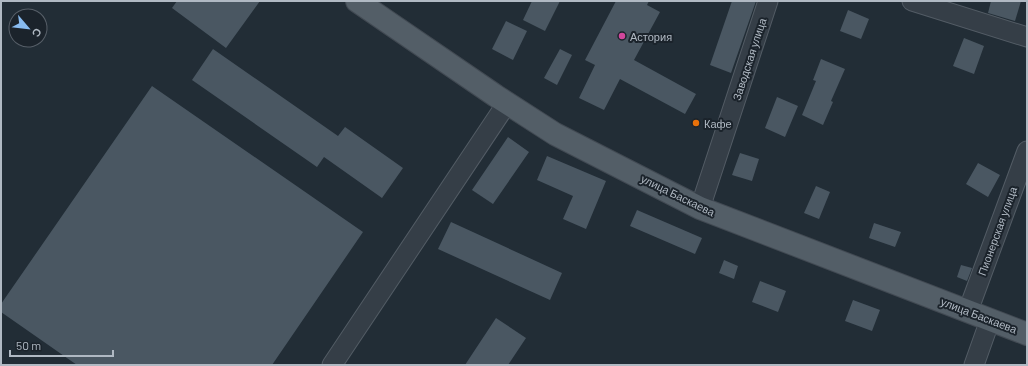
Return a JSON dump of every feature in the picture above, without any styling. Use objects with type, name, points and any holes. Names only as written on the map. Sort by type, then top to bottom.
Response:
[{"type":"main road","name":"улица Баскаева","points":[[357,1],[555,134],[700,208],[1027,334]]},
{"type":"street","name":"Заводская улица","points":[[700,208],[768,1]]},
{"type":"street","points":[[912,1],[1027,37]]},
{"type":"street","points":[[332,365],[507,103]]},
{"type":"street","name":"Пионерская улица","points":[[968,311],[1027,151]]},
{"type":"street","points":[[974,365],[990,320]]},
{"type":"building","points":[[177,1],[260,1],[226,48],[172,8]]},
{"type":"building","points":[[532,1],[560,1],[545,31],[523,20]]},
{"type":"building","name":"Астория","points":[[616,1],[649,1],[647,5],[660,12],[634,60],[696,94],[685,114],[620,79],[604,110],[579,98],[595,65],[585,60]]},
{"type":"building","points":[[732,1],[756,1],[731,73],[710,65]]},
{"type":"building","points":[[991,1],[1021,1],[1015,21],[988,13]]},
{"type":"building","points":[[848,10],[869,19],[861,39],[840,31]]},
{"type":"building","points":[[506,21],[527,31],[513,60],[492,49]]},
{"type":"building","points":[[964,38],[984,46],[974,74],[953,66]]},
{"type":"building","points":[[213,49],[338,136],[345,127],[403,168],[382,198],[324,157],[317,167],[192,80]]},
{"type":"building","points":[[560,49],[572,55],[557,85],[544,78]]},
{"type":"building","points":[[821,59],[845,69],[831,101],[833,102],[823,125],[802,115],[816,81],[813,80]]},
{"type":"building","points":[[152,86],[363,232],[272,365],[77,365],[1,312],[1,304]]},
{"type":"building","points":[[777,97],[798,106],[785,137],[765,128]]},
{"type":"building","points":[[508,137],[529,152],[493,204],[472,190]]},
{"type":"building","points":[[740,153],[759,159],[752,181],[732,175]]},
{"type":"building","points":[[547,156],[606,181],[586,229],[563,219],[573,196],[537,180]]},
{"type":"building","points":[[978,163],[1000,175],[988,197],[966,184]]},
{"type":"building","points":[[816,186],[830,192],[819,219],[804,213]]},
{"type":"building","points":[[637,210],[702,238],[695,254],[630,226]]},
{"type":"building","points":[[451,222],[562,273],[550,300],[438,249]]},
{"type":"building","points":[[874,223],[901,232],[895,247],[869,238]]},
{"type":"building","points":[[724,260],[738,266],[734,279],[719,273]]},
{"type":"building","points":[[961,265],[972,268],[967,281],[957,277]]},
{"type":"building","points":[[760,281],[786,291],[778,312],[752,302]]},
{"type":"building","points":[[853,300],[880,310],[872,331],[845,321]]},
{"type":"building","points":[[496,318],[526,338],[508,365],[465,365]]},
{"type":"place","name":"Астория","points":[[622,36]]},
{"type":"place","name":"Кафе","points":[[696,123]]}]
